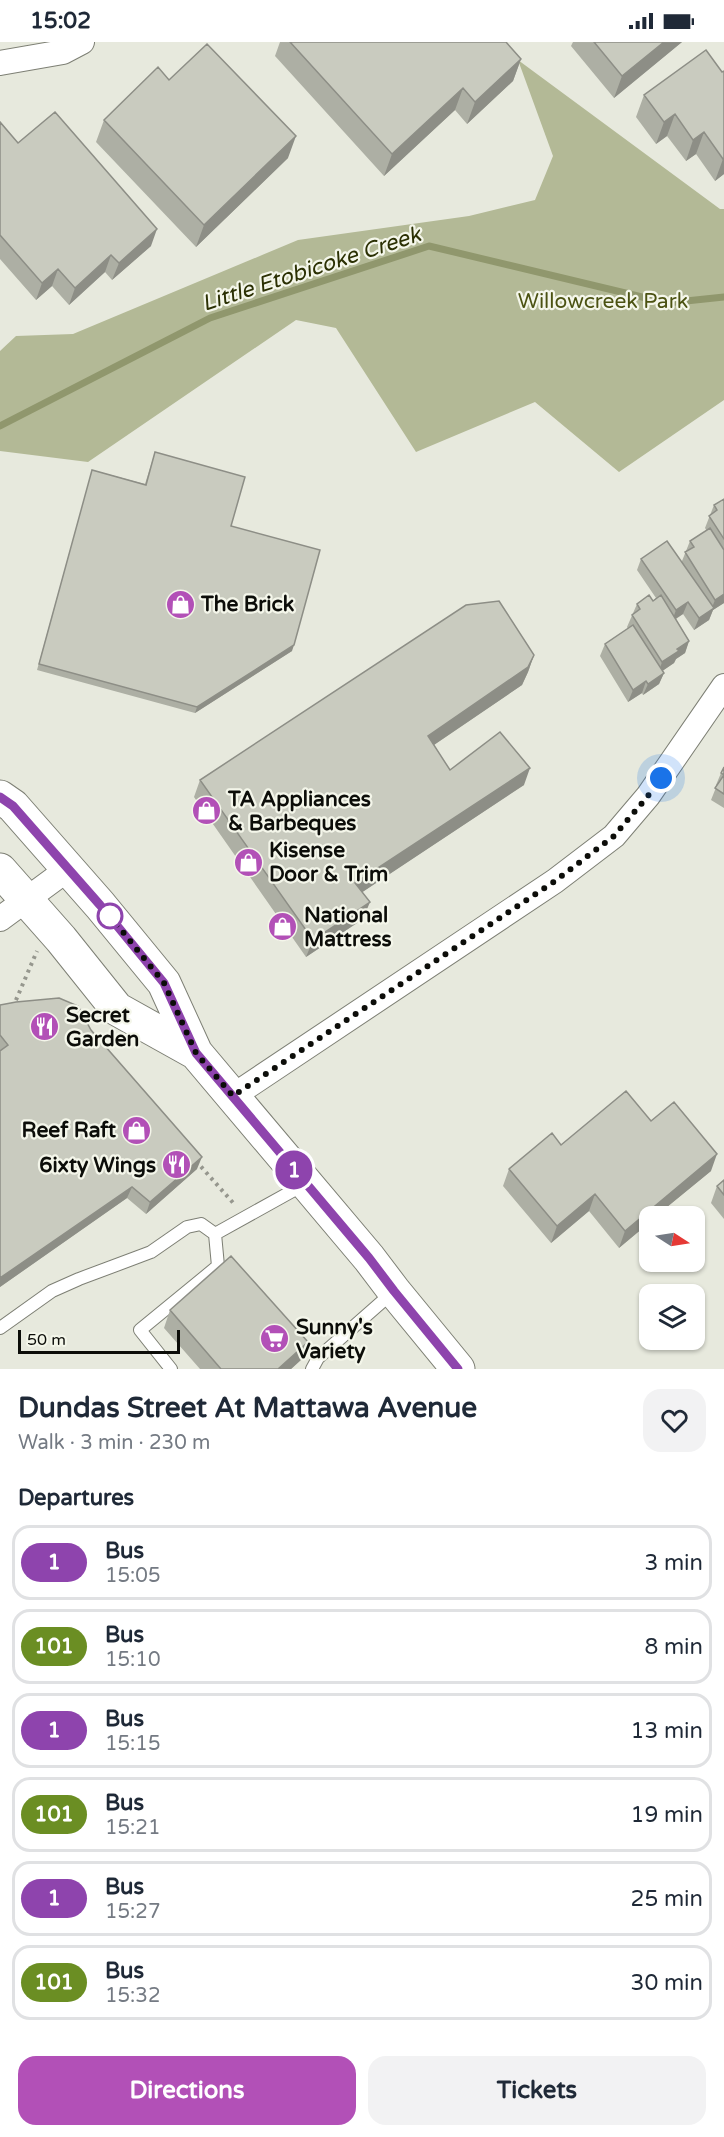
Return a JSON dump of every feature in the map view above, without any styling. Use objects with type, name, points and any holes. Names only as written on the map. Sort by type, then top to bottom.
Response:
[{"type":"main road","points":[[0,797],[13,806],[164,983],[196,1053],[369,1258],[458,1369]]},
{"type":"main road","points":[[0,870],[117,1009],[196,1053]]},
{"type":"street","points":[[0,63],[63,52],[82,42]]},
{"type":"street","points":[[233,1096],[555,881],[614,836],[648,796],[724,686]]},
{"type":"street","points":[[0,919],[68,869]]},
{"type":"lane","points":[[215,1234],[305,1184]]},
{"type":"lane","points":[[0,1328],[52,1291],[151,1252],[187,1227],[201,1224],[215,1234],[218,1266],[140,1330],[171,1369]]},
{"type":"lane","points":[[312,1369],[318,1358],[394,1291]]},
{"type":"path","points":[[22,1010],[11,1011],[38,946]]},
{"type":"path","points":[[192,1157],[245,1217]]},
{"type":"green space","name":"Willowcreek Park","points":[[518,60],[720,209],[724,209],[724,400],[619,472],[535,402],[416,452],[336,328],[296,320],[88,462],[0,451],[0,351],[16,336],[73,334],[298,240],[469,216],[535,200],[553,156]]},
{"type":"building","points":[[290,42],[506,42],[521,59],[475,102],[463,88],[392,154]]},
{"type":"building","points":[[594,42],[664,42],[622,76]]},
{"type":"building","points":[[207,44],[296,136],[204,225],[104,120],[158,67],[169,80]]},
{"type":"building","points":[[706,50],[722,72],[724,71],[723,159],[704,132],[693,140],[675,114],[664,122],[644,95]]},
{"type":"building","points":[[55,112],[157,229],[119,263],[111,255],[75,288],[58,269],[42,283],[0,235],[0,122],[18,143]]},
{"type":"building","name":"The Brick","points":[[155,452],[245,477],[231,526],[320,550],[294,645],[197,707],[39,664],[92,470],[146,485]]},
{"type":"building","points":[[724,499],[724,539],[709,516],[717,510],[714,505]]},
{"type":"building","points":[[710,528],[724,550],[724,594],[715,600],[685,552],[694,547],[690,541]]},
{"type":"building","points":[[667,541],[714,608],[699,618],[688,602],[676,610],[641,559]]},
{"type":"building","points":[[649,595],[653,601],[661,595],[689,641],[662,662],[632,615],[640,609],[637,604]]},
{"type":"building","points":[[499,601],[534,655],[528,667],[428,736],[450,770],[500,732],[530,768],[355,883],[370,902],[313,940],[200,780],[466,605]]},
{"type":"building","points":[[633,625],[664,673],[648,684],[646,681],[633,690],[605,644]]},
{"type":"building","points":[[724,775],[724,794],[715,788]]},
{"type":"building","points":[[59,998],[78,1006],[91,1030],[202,1157],[150,1202],[132,1187],[0,1278],[0,1051],[8,1045],[0,1035],[0,1005]]},
{"type":"building","points":[[626,1091],[651,1121],[674,1102],[717,1154],[655,1206],[639,1206],[639,1219],[625,1231],[595,1194],[557,1226],[509,1169],[552,1133],[561,1145]]},
{"type":"building","points":[[724,1180],[724,1195],[717,1186]]},
{"type":"building","points":[[231,1256],[308,1342],[278,1369],[221,1369],[170,1310]]},
{"type":"waterway","name":"Little Etobicoke Creek","points":[[0,426],[210,318],[429,246],[667,303],[724,297]]},
{"type":"bus line","name":"1","points":[[0,797],[13,806],[100,905],[164,983],[196,1053],[369,1258],[458,1369]]},
{"type":"place","name":"The Brick","points":[[180,604]]},
{"type":"place","name":"TA Appliances & Barbeques","points":[[207,811]]},
{"type":"place","name":"Kisense Door & Trim","points":[[248,862]]},
{"type":"place","name":"National Mattress","points":[[283,927]]},
{"type":"place","name":"Secret Garden","points":[[45,1027]]},
{"type":"place","name":"Reef Raft","points":[[137,1130]]},
{"type":"place","name":"6ixty Wings","points":[[177,1165]]},
{"type":"place","name":"Sunny's Variety","points":[[275,1339]]},
{"type":"route","points":[[110,916],[164,983],[196,1053],[233,1096],[555,881],[614,836],[661,778]]}]
